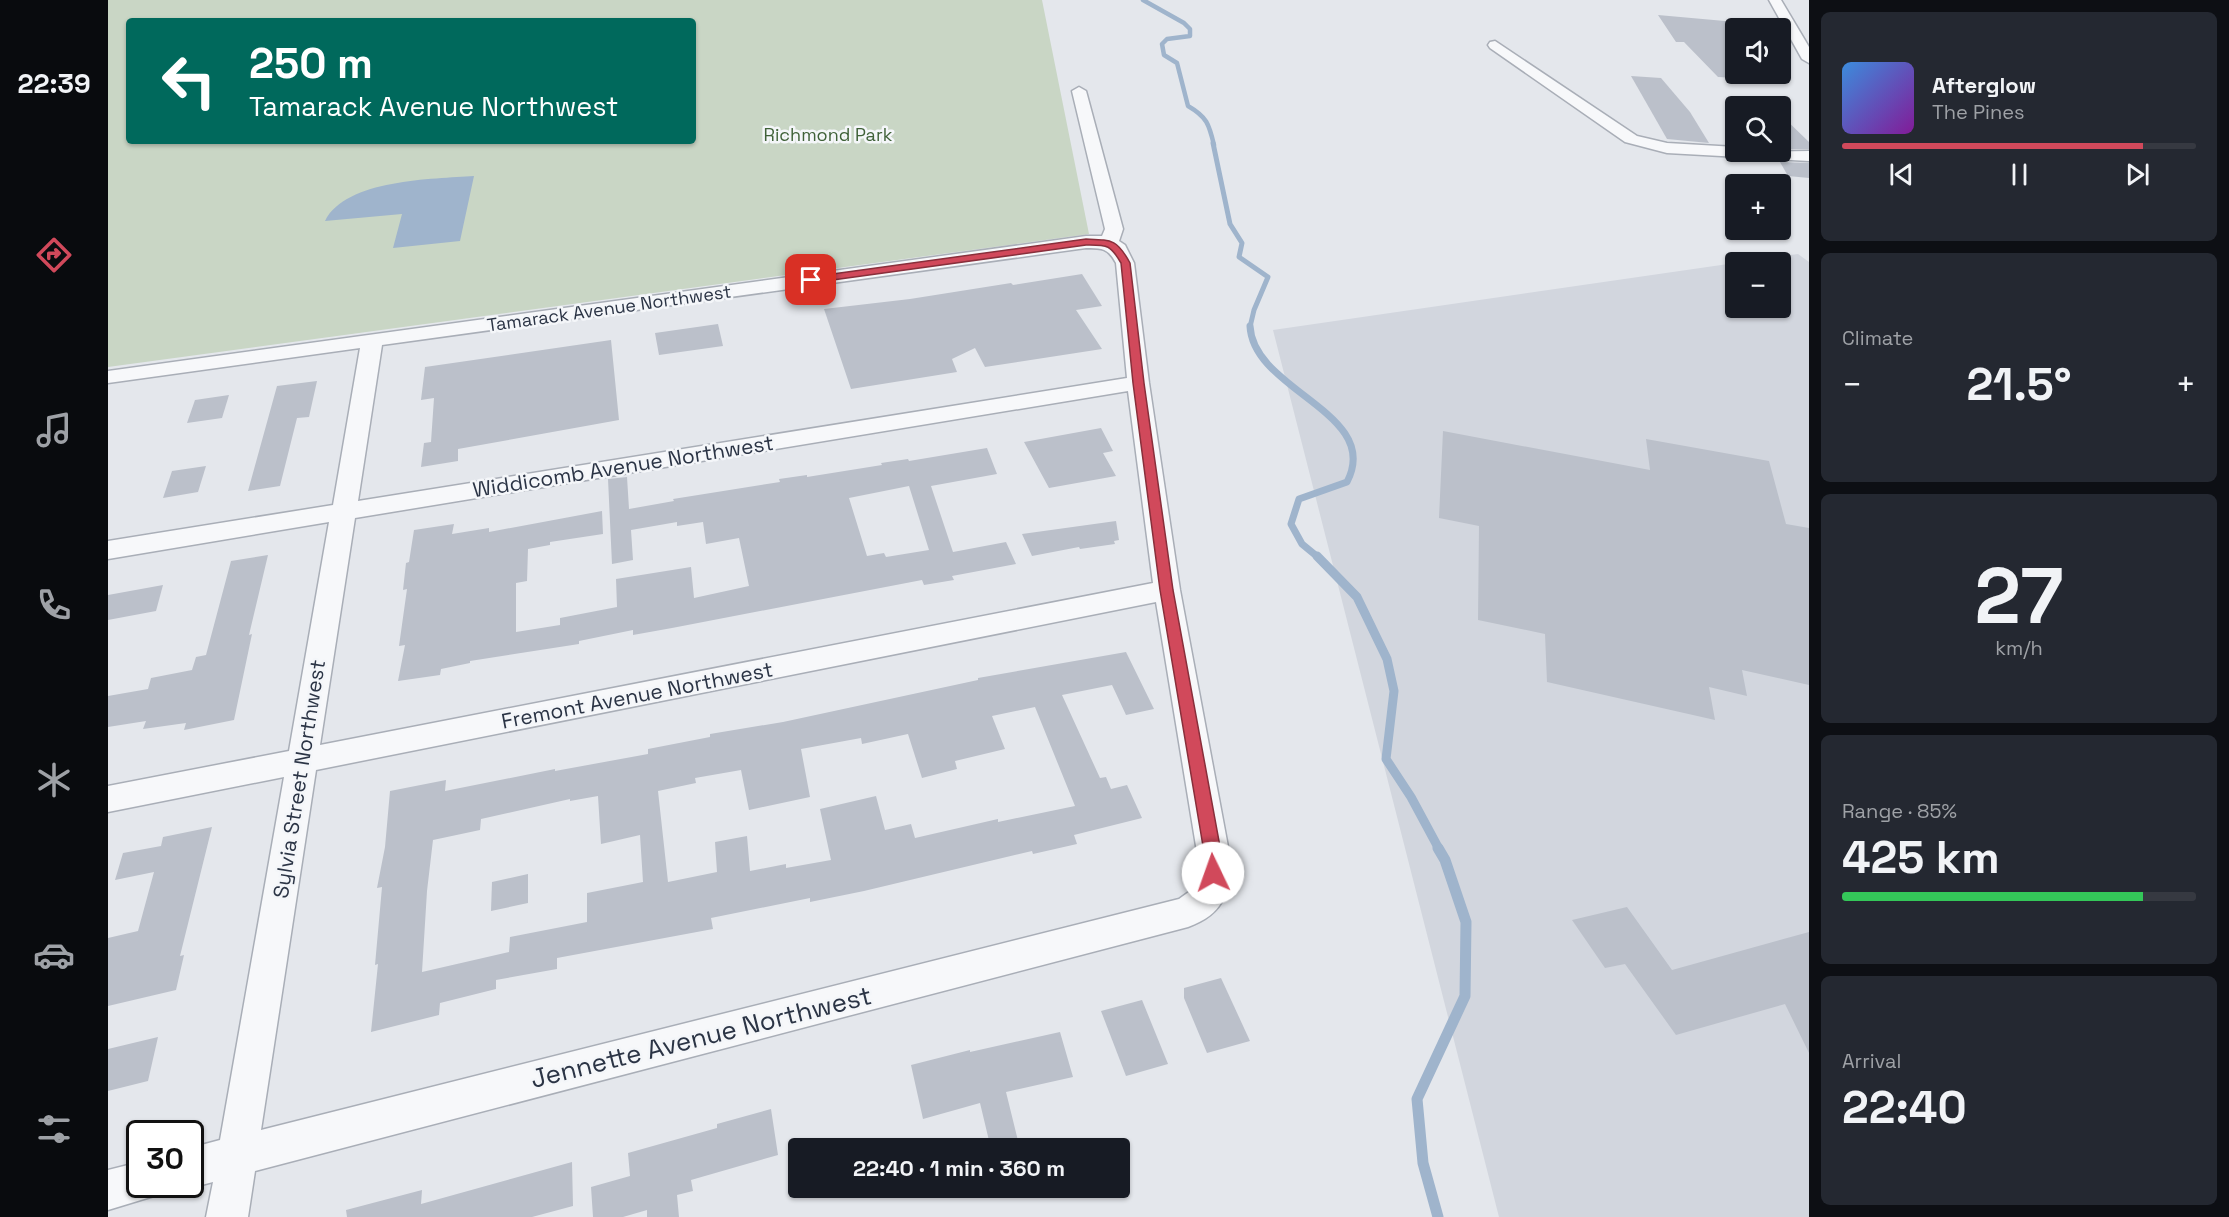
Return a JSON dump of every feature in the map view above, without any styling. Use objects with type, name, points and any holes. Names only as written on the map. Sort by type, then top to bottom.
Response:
[{"type":"street","points":[[1775,0],[1809,59]]},
{"type":"street","points":[[1495,45],[1631,139],[1667,148],[1809,156]]},
{"type":"street","points":[[1079,91],[1113,229],[1109,243],[1118,249],[1125,263],[1138,383],[1167,590]]},
{"type":"street","name":"Tamarack Avenue Northwest","points":[[108,377],[1086,242],[1109,243]]},
{"type":"street","name":"Sylvia Street Northwest","points":[[227,1217],[372,341]]},
{"type":"street","name":"Widdicomb Avenue Northwest","points":[[108,550],[1138,383]]},
{"type":"street","name":"Fremont Avenue Northwest","points":[[108,799],[1167,590]]},
{"type":"street","name":"Jennette Avenue Northwest","points":[[204,1164],[1188,912],[1208,897],[1213,873],[1213,852],[1167,590]]},
{"type":"street","points":[[108,1190],[126,1186]]},
{"type":"shaded area","points":[[1798,254],[1809,262],[1809,1217],[1499,1217],[1273,330],[1725,264],[1725,318],[1791,318],[1791,255]]},
{"type":"green space","name":"Richmond Park","points":[[108,0],[1042,0],[1089,234],[108,367]]},
{"type":"water","points":[[474,176],[460,241],[393,248],[402,214],[325,221],[336,207],[351,197],[371,189],[414,180]]},
{"type":"building","points":[[1658,15],[1725,21],[1725,77],[1718,77],[1684,42],[1676,42]]},
{"type":"building","points":[[1631,76],[1661,78],[1690,112],[1709,143],[1667,139]]},
{"type":"building","points":[[1791,125],[1809,142],[1809,149],[1791,149]]},
{"type":"building","points":[[1780,162],[1809,163],[1809,178],[1787,174]]},
{"type":"building","points":[[1082,274],[1102,306],[1076,310],[1102,349],[985,367],[975,348],[952,359],[957,372],[851,389],[824,309],[910,299]]},
{"type":"building","points":[[718,324],[723,346],[659,355],[655,333]]},
{"type":"building","points":[[611,340],[619,420],[458,449],[458,461],[421,467],[424,443],[431,442],[434,398],[421,400],[425,367]]},
{"type":"building","points":[[317,381],[309,417],[297,418],[280,486],[248,491],[277,386]]},
{"type":"building","points":[[229,395],[222,418],[187,423],[195,400]]},
{"type":"building","points":[[1101,428],[1113,451],[1103,453],[1116,476],[1049,488],[1024,442]]},
{"type":"building","points":[[1443,431],[1650,470],[1646,439],[1769,461],[1786,524],[1809,528],[1809,685],[1742,670],[1747,696],[1709,687],[1715,720],[1547,682],[1545,634],[1478,620],[1479,526],[1439,518]]},
{"type":"building","points":[[987,448],[997,474],[931,486],[953,552],[1006,542],[1016,564],[952,576],[954,580],[924,585],[922,580],[633,635],[633,630],[579,641],[579,644],[470,661],[470,663],[441,669],[440,675],[398,681],[405,645],[399,646],[407,589],[403,590],[406,563],[409,562],[414,530],[454,524],[452,534],[489,528],[489,532],[602,511],[603,534],[550,542],[550,545],[528,549],[527,581],[516,583],[516,632],[560,625],[560,618],[617,607],[616,579],[691,567],[694,598],[749,586],[739,538],[706,544],[703,522],[677,526],[677,522],[631,530],[633,560],[612,564],[608,479],[627,477],[629,509],[674,501],[673,499],[780,482],[779,479],[807,475],[807,477],[908,459],[909,461]],"holes":[[[909,486],[929,550],[886,557],[884,553],[867,556],[849,498]]]},
{"type":"building","points":[[206,466],[198,492],[163,498],[172,471]]},
{"type":"building","points":[[1116,521],[1119,540],[1114,541],[1115,544],[1080,549],[1079,547],[1032,556],[1022,534]]},
{"type":"building","points":[[268,555],[249,635],[252,634],[234,720],[184,730],[186,723],[143,729],[146,721],[108,727],[108,696],[148,689],[151,678],[192,670],[196,657],[206,655],[231,561]]},
{"type":"building","points":[[163,585],[156,611],[108,620],[108,595]]},
{"type":"building","points":[[1126,652],[1154,709],[1126,715],[1112,685],[1062,695],[1100,778],[1106,777],[1111,789],[1127,785],[1142,818],[1074,835],[1077,844],[1033,854],[1032,851],[810,902],[810,898],[711,918],[713,929],[557,958],[557,969],[496,980],[496,989],[440,1003],[439,1015],[371,1032],[378,964],[375,965],[382,887],[377,888],[385,847],[390,791],[446,780],[445,791],[555,769],[555,771],[648,754],[648,749],[710,737],[710,734],[783,722],[978,680],[978,678]],"holes":[[[1035,707],[1075,806],[998,822],[998,819],[915,838],[911,824],[885,830],[876,796],[820,809],[831,860],[786,868],[786,864],[750,871],[747,836],[715,842],[717,872],[668,882],[658,791],[696,783],[695,778],[741,770],[749,810],[810,797],[801,749],[861,738],[862,744],[908,734],[922,778],[957,769],[955,761],[1005,749],[992,716]],[[598,796],[601,844],[640,835],[643,882],[587,893],[587,922],[510,937],[509,952],[422,972],[433,840],[480,830],[481,819],[570,799],[570,801]]]},
{"type":"building","points":[[212,827],[180,956],[184,955],[176,990],[108,1006],[108,938],[138,931],[154,872],[115,880],[123,853],[161,846],[163,837]]},
{"type":"building","points":[[528,874],[528,903],[491,911],[492,882]]},
{"type":"building","points":[[1627,907],[1672,970],[1809,932],[1809,1053],[1785,1004],[1676,1035],[1625,964],[1605,968],[1572,920]]},
{"type":"building","points":[[1221,978],[1250,1041],[1207,1053],[1184,998],[1184,988]]},
{"type":"building","points":[[1142,1000],[1168,1064],[1126,1076],[1101,1011]]},
{"type":"building","points":[[1060,1032],[1073,1077],[1006,1092],[1017,1138],[988,1138],[980,1103],[923,1119],[911,1065],[970,1050],[970,1052]]},
{"type":"building","points":[[158,1037],[148,1081],[108,1091],[108,1049]]},
{"type":"building","points":[[771,1109],[778,1155],[691,1180],[693,1191],[677,1195],[679,1217],[647,1217],[647,1210],[623,1217],[593,1217],[591,1187],[630,1176],[628,1153],[717,1128],[717,1124]]},
{"type":"building","points":[[572,1162],[573,1206],[532,1217],[347,1217],[346,1210],[422,1190],[421,1204]]},
{"type":"waterway","points":[[1143,0],[1184,23],[1190,29],[1190,36],[1167,39],[1162,44],[1164,55],[1177,63],[1188,106],[1206,122],[1214,145]]},
{"type":"waterway","points":[[1213,143],[1230,224],[1242,243],[1239,257],[1268,277],[1254,310],[1250,326]]},
{"type":"waterway","points":[[1250,326],[1257,349],[1271,368],[1333,419],[1347,438],[1353,458],[1347,482],[1299,499],[1291,524],[1302,544],[1319,558]]},
{"type":"waterway","points":[[1319,558],[1357,597],[1387,659],[1394,691],[1386,759],[1411,797],[1439,849]]},
{"type":"waterway","points":[[1438,848],[1445,860],[1466,922],[1465,996],[1417,1099],[1423,1163],[1438,1217]]},
{"type":"route","points":[[811,280],[1086,242],[1109,243],[1118,249],[1125,263],[1138,383],[1167,590],[1213,852],[1213,873]]}]
